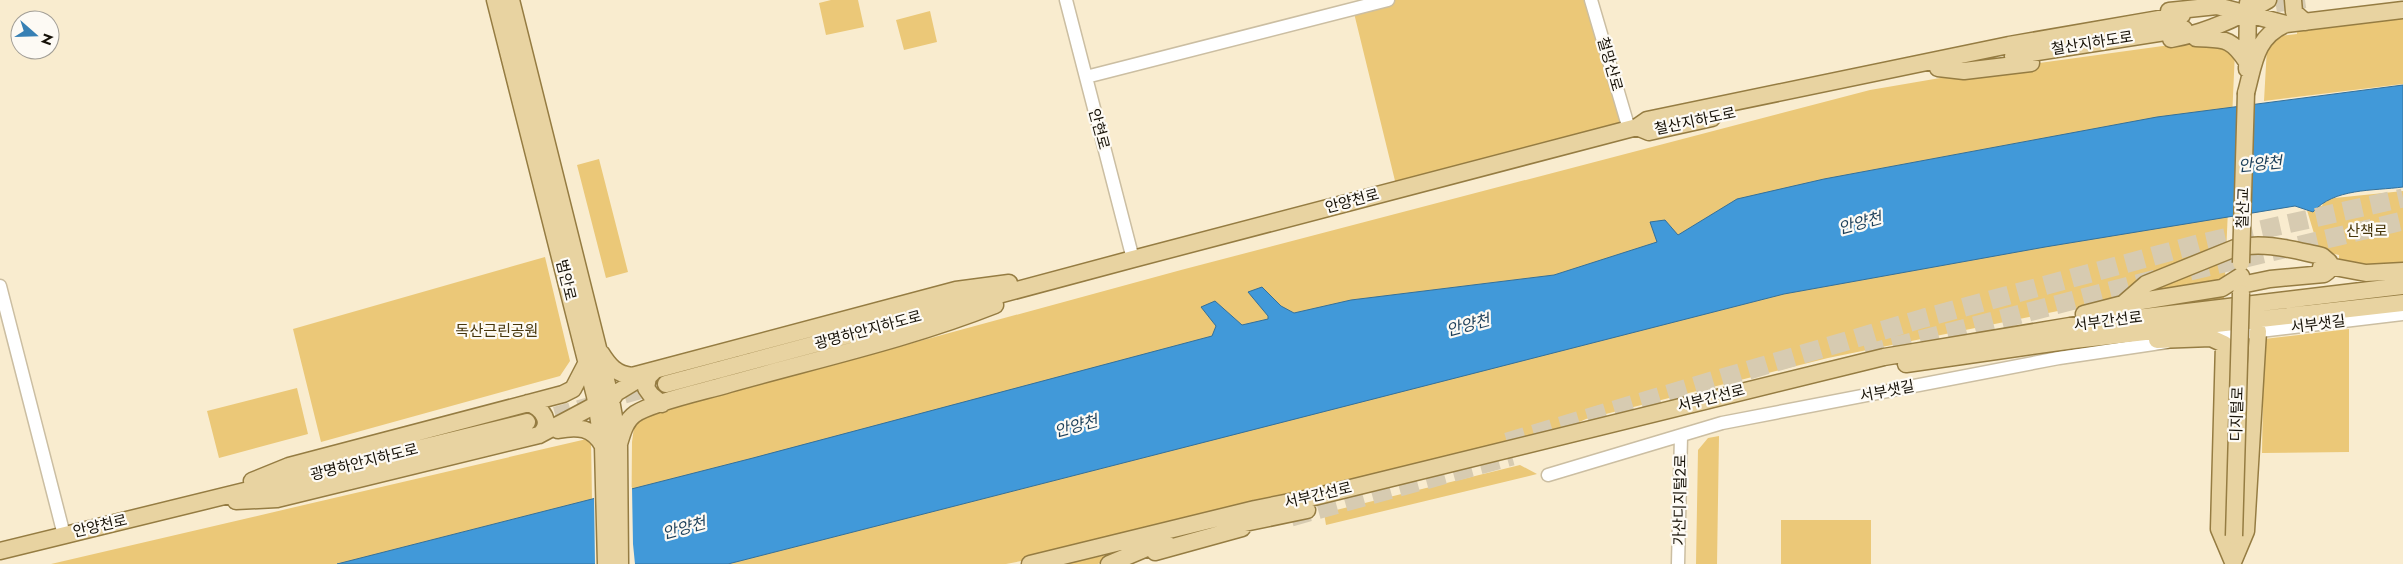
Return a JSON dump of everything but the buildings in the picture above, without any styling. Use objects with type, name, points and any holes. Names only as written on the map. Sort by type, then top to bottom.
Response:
[{"type":"main road","name":"범안로","points":[[495,0],[587,362],[602,400],[616,428],[611,446],[606,564]]},
{"type":"main road","name":"범안로","points":[[511,0],[597,345],[602,400],[611,446],[620,539],[620,564]]},
{"type":"main road","points":[[1937,64],[1964,71],[2002,67],[2196,18],[2248,7],[2268,0]]},
{"type":"main road","points":[[2293,0],[2294,12],[2305,9],[2402,0]]},
{"type":"main road","points":[[2248,7],[2251,61]]},
{"type":"main road","points":[[2196,18],[2248,7],[2286,24]]},
{"type":"main road","points":[[2251,61],[2264,38],[2305,9],[2403,10]]},
{"type":"main road","points":[[2196,18],[2198,38],[2212,37],[2228,42],[2251,61]]},
{"type":"main road","name":"철산지하도로","points":[[1633,128],[1646,120],[1937,64],[2009,45],[2196,18]]},
{"type":"main road","name":"철산교","points":[[2241,277],[2246,93],[2251,61]]},
{"type":"main road","name":"안양천로","points":[[1069,276],[1633,128]]},
{"type":"main road","points":[[2123,304],[2146,284],[2235,248],[2250,244],[2267,245],[2322,256],[2327,259],[2330,266]]},
{"type":"main road","points":[[1884,357],[1911,347],[2101,311],[2123,304],[2222,288],[2241,277],[2268,271],[2330,266],[2366,274],[2403,271]]},
{"type":"main road","points":[[597,345],[607,363],[617,372],[632,376],[956,290],[1069,276]]},
{"type":"main road","points":[[201,502],[277,499],[542,434],[578,427],[591,432],[611,446],[635,414],[662,404],[815,360],[920,333],[1069,276]]},
{"type":"main road","name":"광명하안지하도로","points":[[666,384],[1069,276]]},
{"type":"main road","name":"디지털로","points":[[2233,563],[2241,277]]},
{"type":"main road","name":"서부간선로","points":[[1030,564],[1255,509],[1310,498],[1884,357],[2070,326],[2403,286]]},
{"type":"main road","name":"서부간선로","points":[[1109,564],[1147,548],[1245,522],[1264,520],[1850,374],[1948,357],[2040,344],[2403,303]]},
{"type":"main road","points":[[2233,563],[2246,531],[2258,331]]},
{"type":"main road","points":[[2040,344],[2202,338],[2228,339],[2219,529],[2233,563]]},
{"type":"main road","points":[[201,502],[289,466],[563,394],[573,389],[587,362]]},
{"type":"main road","points":[[542,434],[655,370]]},
{"type":"main road","points":[[655,370],[648,377],[646,388],[662,404]]},
{"type":"main road","points":[[528,403],[602,400],[626,405],[662,404]]},
{"type":"main road","points":[[528,403],[540,408],[545,416],[542,434]]},
{"type":"main road","name":"광명하안지하도로","points":[[201,502],[527,422]]},
{"type":"main road","name":"안양천로","points":[[0,551],[201,502]]},
{"type":"main road","points":[[1135,564],[1141,556],[1228,533],[1264,520]]},
{"type":"main road","points":[[620,539],[628,564]]},
{"type":"street","name":"안현로","points":[[1066,0],[1133,259]]},
{"type":"street","points":[[1086,77],[1388,0]]},
{"type":"street","name":"철망산로","points":[[1591,0],[1633,128]]},
{"type":"street","points":[[0,286],[64,535]]},
{"type":"street","name":"서부샛길","points":[[2228,339],[2258,331],[2403,314]]},
{"type":"street","name":"서부샛길","points":[[1548,475],[1722,423],[2049,360],[2202,338]]},
{"type":"street","name":"가산디지털2로","points":[[1678,564],[1681,436]]},
{"type":"green space","points":[[831,0],[858,0],[864,27],[826,35],[819,3]]},
{"type":"green space","points":[[1388,0],[1591,0],[1629,129],[1397,189],[1353,9]]},
{"type":"green space","points":[[930,11],[937,42],[904,50],[896,20]]},
{"type":"green space","points":[[2403,17],[2403,84],[2264,101],[2267,47],[2280,36],[2297,34],[2297,28]]},
{"type":"green space","points":[[2199,41],[2235,51],[2224,300],[2063,310],[1828,358],[1586,419],[1564,429],[1057,554],[1006,564],[631,564],[632,442],[634,427],[641,417],[1181,270],[1870,90],[1981,71]]},
{"type":"green space","points":[[599,159],[628,272],[606,278],[577,165]]},
{"type":"green space","name":"산책로","points":[[2403,191],[2403,265],[2364,267],[2339,260],[2339,255],[2316,250],[2316,240],[2306,207],[2322,206],[2325,199]]},
{"type":"green space","name":"독산근린공원","points":[[545,257],[570,361],[560,376],[321,442],[293,329]]},
{"type":"green space","points":[[2349,329],[2349,452],[2262,453],[2264,339]]},
{"type":"green space","points":[[297,388],[308,434],[219,458],[207,411]]},
{"type":"green space","points":[[1719,436],[1717,564],[1696,564],[1698,450],[1708,438]]},
{"type":"green space","points":[[591,438],[593,564],[51,564]]},
{"type":"green space","points":[[1520,465],[1537,474],[1326,525],[1324,513]]},
{"type":"green space","points":[[1781,520],[1871,520],[1871,564],[1781,564]]},
{"type":"green space","points":[[1118,553],[1098,564],[1060,564]]},
{"type":"water","name":"안양천","points":[[2403,85],[2403,187],[2367,190],[2343,195],[2322,204],[2313,212],[2295,206],[2045,247],[1784,294],[728,564],[337,564],[753,458],[1212,336],[1216,326],[1201,307],[1215,301],[1242,325],[1268,319],[1268,316],[1248,292],[1262,287],[1281,306],[1294,313],[1351,300],[1554,275],[1657,242],[1650,222],[1665,220],[1678,235],[1737,199],[1824,179],[2157,117]]},
{"type":"pier","points":[[632,487],[635,564],[595,564],[594,496]]},
{"type":"tunnel","points":[[2252,8],[2305,0]]},
{"type":"tunnel","points":[[1507,442],[1924,318],[2202,243],[2403,198]]},
{"type":"tunnel","points":[[2190,271],[2403,221]]},
{"type":"tunnel","points":[[1866,354],[2156,279]]},
{"type":"tunnel","points":[[532,421],[666,384]]},
{"type":"tunnel","points":[[1291,517],[1512,456]]}]
